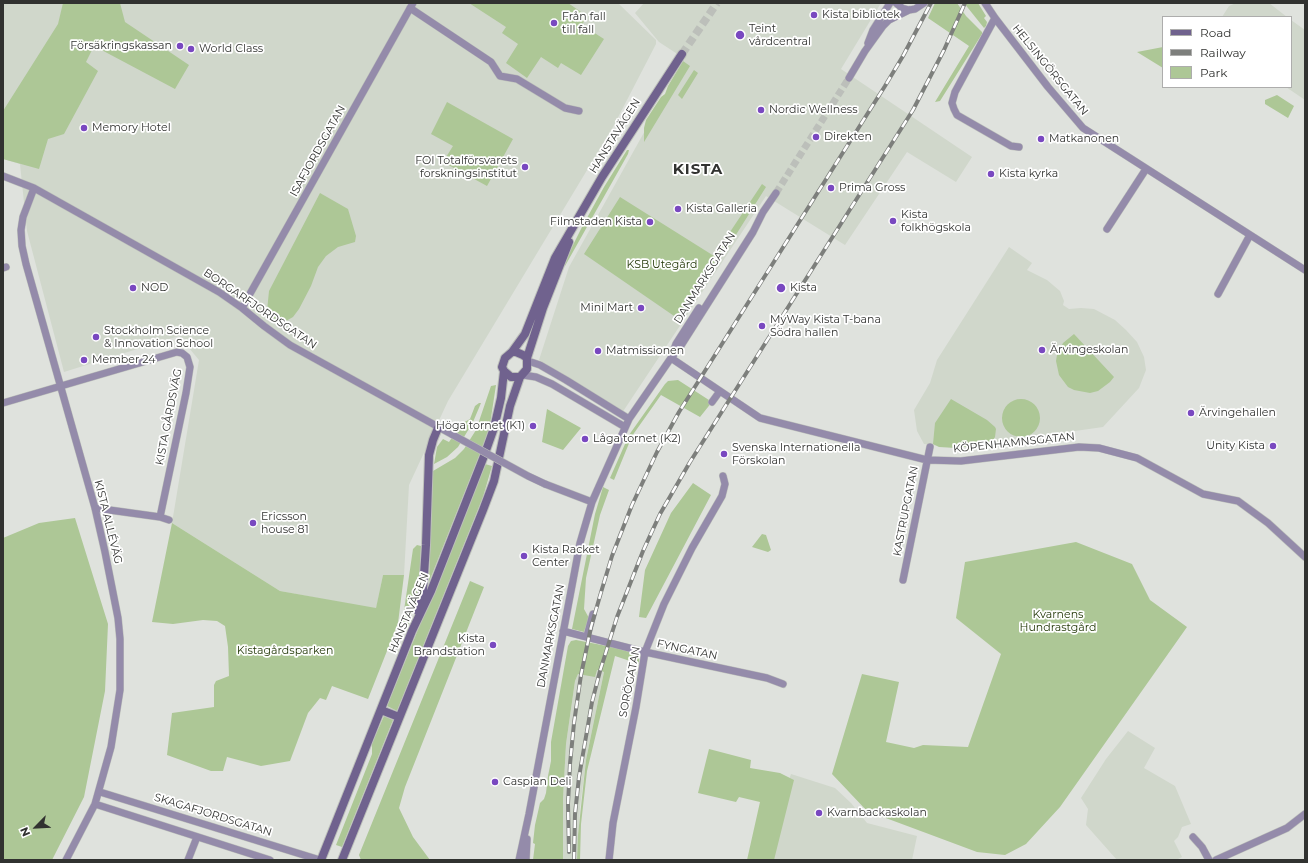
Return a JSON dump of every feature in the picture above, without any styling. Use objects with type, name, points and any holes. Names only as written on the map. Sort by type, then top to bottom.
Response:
[{"type":"main road","name":"HANSTAVÄGEN","points":[[320,860],[382,710],[412,631],[431,591],[484,456],[494,428],[501,398],[504,371],[502,367],[505,358],[512,352],[525,334],[555,258],[602,177],[682,54]]},
{"type":"main road","name":"HANSTAVÄGEN","points":[[342,860],[491,488],[510,406],[521,376],[527,369],[527,360],[542,308],[568,245],[571,232]]},
{"type":"main road","points":[[512,352],[520,353],[527,360]]},
{"type":"main road","points":[[504,371],[512,377],[521,376]]},
{"type":"main road","points":[[412,631],[423,590],[429,455],[438,428]]},
{"type":"main road","points":[[382,710],[400,717]]},
{"type":"street","points":[[849,78],[865,50],[873,30],[890,3]]},
{"type":"street","points":[[896,3],[902,8],[909,10]]},
{"type":"street","points":[[865,50],[889,20],[909,10],[915,9],[924,3]]},
{"type":"street","name":"HELSINGÖRSGATAN","points":[[985,3],[1048,87],[1082,128],[1305,270]]},
{"type":"street","points":[[411,6],[491,62],[500,76],[517,79],[565,108],[580,111]]},
{"type":"street","name":"ISAFJORDSGATAN","points":[[242,308],[411,6]]},
{"type":"street","points":[[995,18],[954,92],[952,103],[958,115],[1011,146],[1019,147]]},
{"type":"street","points":[[1107,229],[1146,169]]},
{"type":"street","name":"BORGARFJORDSGATAN","points":[[3,176],[34,188],[219,292],[290,345],[438,428],[528,476],[592,502]]},
{"type":"street","name":"KISTA ALLÉVÄG","points":[[34,188],[23,217],[21,230],[22,246],[95,508],[118,618],[120,639],[120,690],[111,747],[100,792],[66,860]]},
{"type":"street","name":"DANMARKSGATAN","points":[[518,860],[528,819],[580,544],[592,502],[629,419],[670,358],[680,347],[776,193]]},
{"type":"street","points":[[1218,294],[1250,235]]},
{"type":"street","name":"KISTA GÅRDSVÄG","points":[[3,403],[177,352],[182,353],[187,357],[190,367],[160,517]]},
{"type":"street","name":"KÖPENHAMNSGATAN","points":[[670,358],[760,418],[927,460],[961,461],[1079,447],[1099,448],[1137,458],[1203,494],[1238,501],[1268,523],[1305,557]]},
{"type":"street","points":[[527,360],[540,365],[629,419]]},
{"type":"street","points":[[521,376],[536,377],[552,384],[625,427]]},
{"type":"street","points":[[712,402],[720,391]]},
{"type":"street","name":"KASTRUPGATAN","points":[[903,580],[930,447]]},
{"type":"street","name":"SORÖGATAN","points":[[609,860],[613,823],[636,707],[645,652],[664,604],[692,548],[722,496],[725,484],[723,476]]},
{"type":"street","points":[[95,508],[160,517],[169,520]]},
{"type":"street","points":[[587,636],[593,614]]},
{"type":"street","name":"FYNGATAN","points":[[563,631],[645,652],[767,678],[783,684]]},
{"type":"street","name":"SKAGAFJORDSGATAN","points":[[100,792],[320,860]]},
{"type":"street","points":[[95,804],[270,860]]},
{"type":"street","points":[[1216,860],[1287,828],[1305,814]]},
{"type":"street","name":"DANMARKSGATAN","points":[[526,860],[528,819]]},
{"type":"street","points":[[188,860],[197,837]]},
{"type":"street","points":[[1193,838],[1202,847],[1209,860]]},
{"type":"shaded area","points":[[3,3],[618,3],[656,40],[656,44],[613,127],[448,401],[409,485],[404,575],[383,575],[376,609],[280,591],[172,523],[199,360],[179,336],[64,372],[27,231],[20,164],[3,159]]},
{"type":"shaded area","name":"Kista Galleria","points":[[644,3],[881,3],[841,69],[972,157],[956,182],[907,152],[845,245],[766,196],[622,413],[539,360],[569,267],[685,59],[659,42],[635,13]]},
{"type":"shaded area","points":[[1236,3],[1269,3],[1286,16],[1223,16],[1229,6]]},
{"type":"shaded area","points":[[1292,21],[1305,30],[1305,100],[1287,88],[1292,88]]},
{"type":"shaded area","name":"Ärvingeskolan","points":[[1009,247],[1032,263],[1027,270],[1047,280],[1060,291],[1064,301],[1063,305],[1069,309],[1094,309],[1115,320],[1126,330],[1137,342],[1144,357],[1146,370],[1139,388],[1103,427],[956,448],[924,444],[917,431],[914,410],[930,383],[937,360]]},
{"type":"shaded area","points":[[597,670],[604,672],[586,760],[580,807],[577,860],[563,860],[563,799],[566,744],[575,681],[578,674]]},
{"type":"shaded area","points":[[1128,731],[1155,748],[1144,768],[1175,786],[1191,824],[1182,827],[1178,837],[1174,841],[1182,857],[1176,860],[1117,860],[1086,825],[1088,809],[1081,798],[1106,759]]},
{"type":"shaded area","name":"Kvarnbackaskolan","points":[[791,774],[835,788],[851,803],[867,823],[917,836],[912,860],[762,860]]},
{"type":"green space","points":[[63,3],[120,3],[125,22],[189,65],[175,89],[94,46],[86,62],[98,71],[64,134],[48,139],[39,169],[3,159],[3,111],[58,24]]},
{"type":"green space","points":[[469,3],[568,3],[587,16],[582,25],[604,39],[581,75],[561,63],[558,68],[541,57],[527,78],[506,63],[518,44],[502,33],[506,27]]},
{"type":"green space","points":[[935,3],[957,3],[966,16],[982,32],[982,34],[940,101],[935,102],[969,46],[928,18]]},
{"type":"green space","points":[[964,3],[978,3],[986,16],[984,18],[987,22],[984,28]]},
{"type":"green space","points":[[1162,47],[1162,67],[1137,52]]},
{"type":"green space","points":[[683,61],[690,66],[644,142],[644,128],[646,120],[661,97],[665,94]]},
{"type":"green space","points":[[694,70],[698,73],[682,99],[678,95]]},
{"type":"green space","points":[[1277,95],[1294,106],[1288,118],[1265,104],[1265,100]]},
{"type":"green space","points":[[447,102],[513,139],[487,186],[443,162],[453,146],[431,134]]},
{"type":"green space","points":[[627,150],[629,150],[628,154],[565,266],[563,265],[604,187]]},
{"type":"green space","name":"KSB Utegård","points":[[762,184],[766,187],[727,249],[714,263],[677,318],[584,254],[620,197],[714,256]]},
{"type":"green space","points":[[320,193],[348,209],[356,236],[355,242],[338,247],[326,256],[318,267],[311,286],[299,309],[293,317],[286,321],[278,322],[267,311],[269,291]]},
{"type":"green space","points":[[1074,334],[1114,377],[1098,391],[1090,393],[1074,390],[1068,387],[1059,375],[1056,361],[1057,355],[1063,343]]},
{"type":"green space","points":[[678,380],[712,402],[700,417],[661,395],[632,436],[614,480],[610,478],[629,435],[665,384],[668,381]]},
{"type":"green space","points":[[496,385],[489,431],[429,582],[433,471],[455,458],[464,449],[476,430],[491,386]]},
{"type":"green space","points":[[951,399],[987,420],[995,427],[995,437],[992,442],[956,448],[939,447],[933,444],[935,423]]},
{"type":"green space","points":[[1021,399],[1034,405],[1040,418],[1034,431],[1021,437],[1008,431],[1002,418],[1008,405]]},
{"type":"green space","points":[[481,403],[473,422],[458,447],[447,457],[434,464],[437,447],[443,439],[449,442],[461,424],[470,419],[475,406]]},
{"type":"green space","points":[[547,409],[581,428],[563,450],[542,442]]},
{"type":"green space","points":[[485,464],[492,466],[483,497],[397,711],[387,706]]},
{"type":"green space","points":[[693,483],[711,495],[646,618],[639,617],[645,570],[671,513]]},
{"type":"green space","points":[[603,487],[609,490],[600,515],[586,578],[584,609],[589,618],[584,632],[572,629],[595,514]]},
{"type":"green space","points":[[75,518],[108,624],[105,691],[84,797],[52,860],[3,860],[3,538],[39,523]]},
{"type":"green space","name":"Kistagårdsparken","points":[[172,523],[280,591],[376,608],[383,575],[404,575],[398,623],[368,699],[332,686],[326,700],[320,698],[308,713],[290,761],[261,766],[227,757],[223,771],[211,771],[167,755],[172,713],[214,707],[214,685],[216,681],[229,676],[228,647],[225,626],[217,621],[203,620],[173,624],[152,622]]},
{"type":"green space","points":[[762,534],[766,535],[771,550],[768,552],[752,547]]},
{"type":"green space","name":"Kvarnens Hundrastgård","points":[[1076,542],[1132,564],[1150,600],[1187,627],[1060,807],[1026,844],[1005,855],[977,852],[867,811],[832,774],[862,674],[899,682],[886,742],[914,748],[923,745],[968,747],[1001,654],[956,618],[965,562]]},
{"type":"green space","points":[[417,545],[421,546],[419,589],[407,630],[401,631],[413,549]]},
{"type":"green space","points":[[470,581],[484,587],[405,787],[399,808],[413,837],[430,860],[361,860],[359,855]]},
{"type":"green space","points":[[576,640],[617,648],[636,654],[639,658],[639,664],[615,656],[587,771],[581,824],[580,860],[577,860],[578,835],[586,760],[604,672],[597,670],[595,677],[578,674],[575,681],[566,744],[563,799],[563,860],[533,860],[535,825],[540,803],[544,799],[546,793],[551,761],[551,742],[568,646],[571,641]]},
{"type":"green space","points":[[384,716],[393,720],[342,847],[336,845],[372,754],[372,743]]},
{"type":"green space","points":[[709,749],[751,760],[750,768],[780,773],[794,780],[774,860],[747,860],[760,802],[739,797],[736,802],[698,793]]},
{"type":"tunnel","points":[[682,54],[717,3]]},
{"type":"tunnel","points":[[776,193],[849,78]]},
{"type":"railway","points":[[569,852],[568,804],[570,764],[581,675],[591,627],[602,589],[612,556],[632,505],[657,452],[679,412],[885,86],[903,56],[931,3]]},
{"type":"railway","points":[[574,860],[575,814],[579,777],[592,702],[617,617],[643,551],[660,514],[690,462],[913,110],[944,50],[965,3]]},
{"type":"place","name":"Kista bibliotek","points":[[814,15]]},
{"type":"place","name":"Från fall till fall","points":[[554,23]]},
{"type":"place","name":"Teint vårdcentral","points":[[740,35]]},
{"type":"place","name":"Försäkringskassan","points":[[180,46]]},
{"type":"place","name":"World Class","points":[[191,49]]},
{"type":"place","name":"Nordic Wellness","points":[[761,110]]},
{"type":"place","name":"Memory Hotel","points":[[84,128]]},
{"type":"place","name":"Direkten","points":[[816,137]]},
{"type":"place","name":"Matkanonen","points":[[1041,139]]},
{"type":"place","name":"FOI Totalförsvarets forskningsinstitut","points":[[525,167]]},
{"type":"place","name":"Kista kyrka","points":[[991,174]]},
{"type":"place","name":"Prima Gross","points":[[831,188]]},
{"type":"place","name":"Kista Galleria","points":[[678,209]]},
{"type":"place","name":"Kista folkhögskola","points":[[893,221]]},
{"type":"place","name":"Filmstaden Kista","points":[[650,222]]},
{"type":"place","name":"NOD","points":[[133,288]]},
{"type":"place","name":"Kista","points":[[781,288]]},
{"type":"place","name":"Mini Mart","points":[[641,308]]},
{"type":"place","name":"MyWay Kista T-bana Södra hallen","points":[[762,326]]},
{"type":"place","name":"Stockholm Science & Innovation School","points":[[96,337]]},
{"type":"place","name":"Ärvingeskolan","points":[[1042,350]]},
{"type":"place","name":"Matmissionen","points":[[598,351]]},
{"type":"place","name":"Member 24","points":[[84,360]]},
{"type":"place","name":"Ärvingehallen","points":[[1191,413]]},
{"type":"place","name":"Höga tornet (K1)","points":[[533,426]]},
{"type":"place","name":"Låga tornet (K2)","points":[[585,439]]},
{"type":"place","name":"Unity Kista","points":[[1273,446]]},
{"type":"place","name":"Svenska Internationella Förskolan","points":[[724,454]]},
{"type":"place","name":"Ericsson house 81","points":[[253,523]]},
{"type":"place","name":"Kista Racket Center","points":[[524,556]]},
{"type":"place","name":"Kista Brandstation","points":[[493,645]]},
{"type":"place","name":"Caspian Deli","points":[[495,782]]},
{"type":"place","name":"Kvarnbackaskolan","points":[[819,813]]},
{"type":"district","name":"KISTA","points":[[698,170]]}]
